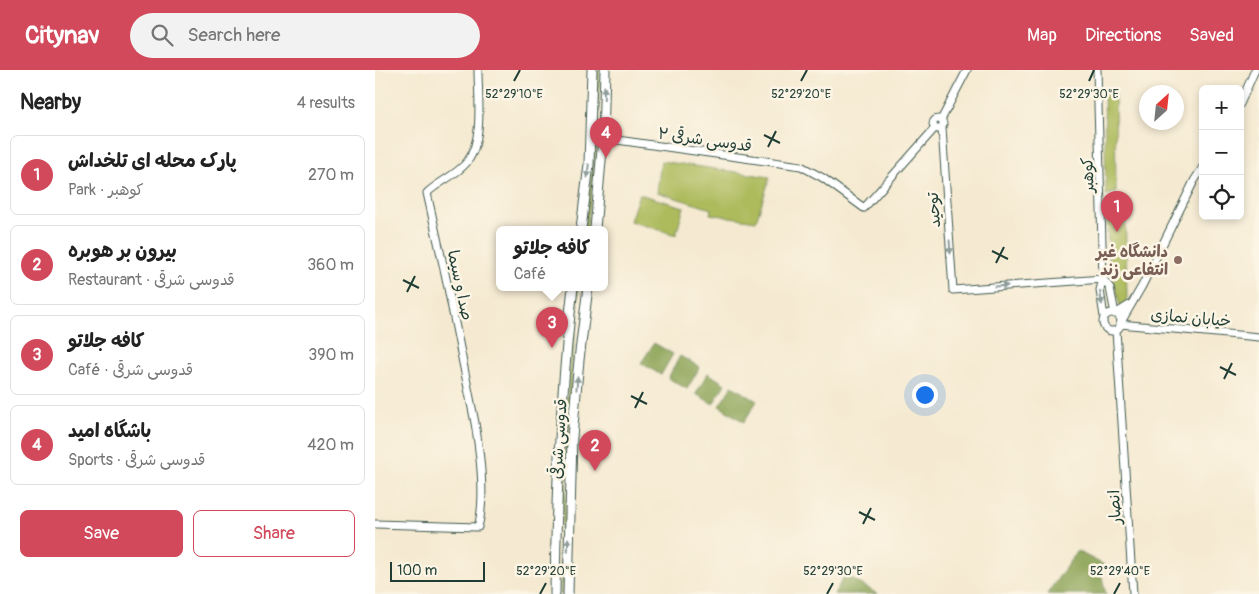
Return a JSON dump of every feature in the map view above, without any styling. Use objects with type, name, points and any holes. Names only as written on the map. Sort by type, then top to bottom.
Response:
[{"type":"main road","points":[[581,226],[589,157],[592,70]]},
{"type":"main road","points":[[595,226],[603,138],[605,70]]},
{"type":"main road","name":"قدوسی شرقی","points":[[555,594],[556,527],[565,358],[573,291]]},
{"type":"main road","name":"قدوسی شرقی","points":[[568,594],[573,437],[579,360],[588,291]]},
{"type":"street","name":"صدا و سیما","points":[[375,524],[478,527],[482,513],[475,423],[427,194],[467,163],[475,148],[478,131],[478,70]]},
{"type":"street","name":"توحید","points":[[967,70],[941,120],[943,122],[938,128],[953,290],[1103,279]]},
{"type":"street","name":"کوهبر","points":[[1097,70],[1103,279],[1100,290],[1104,317]]},
{"type":"street","points":[[1244,95],[1255,70]]},
{"type":"street","name":"قدوسی شرقی ۲","points":[[603,138],[801,166],[823,178],[864,208],[938,128]]},
{"type":"street","points":[[1133,302],[1115,314],[1108,314],[1104,317],[1103,323],[1105,328],[1110,331],[1118,327],[1133,302],[1199,175]]},
{"type":"street","points":[[1103,279],[1110,288],[1115,314],[1119,318],[1118,327]]},
{"type":"street","name":"خیابان نمازی","points":[[1118,327],[1259,337]]},
{"type":"street","name":"انصار","points":[[1118,327],[1133,594]]},
{"type":"green space","points":[[597,70],[600,70],[597,150],[587,226],[584,226],[593,157]]},
{"type":"green space","points":[[1104,89],[1115,89],[1116,192],[1106,195]]},
{"type":"green space","points":[[661,161],[770,177],[756,221],[710,214],[711,209],[657,192]]},
{"type":"green space","points":[[639,194],[684,207],[676,235],[630,221]]},
{"type":"green space","points":[[1125,199],[1127,297],[1125,307],[1120,306],[1108,260],[1107,204]]},
{"type":"green space","points":[[576,291],[579,291],[568,440],[563,594],[560,594],[563,478]]},
{"type":"green space","points":[[654,343],[673,354],[661,375],[641,363]]},
{"type":"green space","points":[[680,356],[700,367],[687,389],[668,378]]},
{"type":"green space","points":[[708,373],[725,384],[713,404],[696,394]]},
{"type":"green space","points":[[732,386],[757,401],[744,422],[719,406]]},
{"type":"green space","points":[[1077,551],[1104,565],[1101,573],[1106,594],[1047,594]]},
{"type":"green space","points":[[845,575],[878,594],[834,594]]},
{"type":"place","name":"باشگاه امید","points":[[606,158]]},
{"type":"place","name":"پارک محله ای تلخداش","points":[[1117,232]]},
{"type":"place","name":"دانشگاه غیر انتفاعی زند","points":[[1178,260]]},
{"type":"place","name":"کافه جلاتو","points":[[552,348]]},
{"type":"place","name":"بیرون بر هوبره","points":[[595,471]]}]
